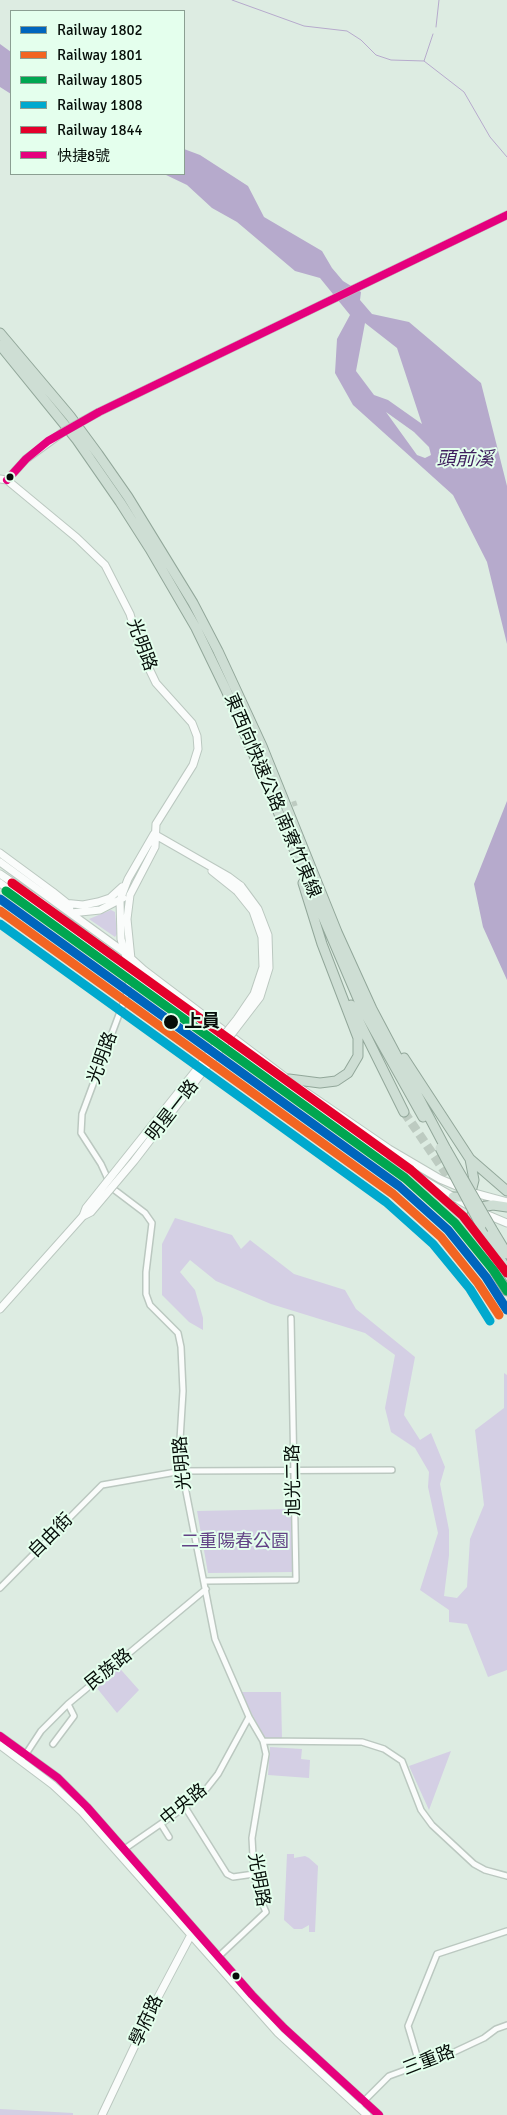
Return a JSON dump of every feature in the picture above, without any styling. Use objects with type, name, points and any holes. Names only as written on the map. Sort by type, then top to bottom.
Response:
[{"type":"highway","name":"東西向快速公路 南寮竹東線","points":[[0,333],[70,416],[128,497],[192,603],[218,651],[262,746],[338,932],[372,1009],[481,1226],[507,1270]]},
{"type":"highway","name":"東西向快速公路 南寮竹東線","points":[[0,345],[78,440],[150,548],[196,628],[226,690],[362,1008],[507,1254]]},
{"type":"highway","points":[[289,1079],[320,1083],[336,1081],[348,1073],[356,1062],[359,1050],[358,1038],[322,944],[292,844]]},
{"type":"highway","points":[[334,974],[404,1112]]},
{"type":"highway","points":[[372,1009],[470,1159],[507,1191]]},
{"type":"highway","points":[[453,1197],[465,1197],[470,1192],[474,1180],[470,1159]]},
{"type":"highway","points":[[390,1161],[438,1196],[462,1218],[507,1291]]},
{"type":"highway","points":[[474,1239],[470,1222],[474,1208],[492,1205],[507,1206]]},
{"type":"street","name":"光明路","points":[[213,1962],[266,1912],[259,1896],[254,1874],[252,1838],[265,1770],[266,1754],[263,1741],[249,1717],[217,1645],[205,1581],[189,1515],[179,1456],[182,1391],[181,1347],[178,1333],[150,1305],[146,1294],[146,1272],[152,1223],[145,1213],[112,1188],[101,1164],[84,1138],[80,1127],[82,1114],[128,990],[130,972],[127,919],[129,902],[134,887],[155,847],[154,834],[156,824],[193,765],[198,749],[195,730],[189,719],[156,683],[142,654],[130,614],[105,565],[78,538],[3,479],[26,459],[63,432],[99,412],[507,215]]},
{"type":"street","name":"光明路","points":[[128,955],[120,931],[120,900],[128,879],[154,834]]},
{"type":"street","name":"明星一路","points":[[0,1309],[83,1216],[91,1212],[134,1161],[260,996],[269,968],[268,935],[258,909],[229,877],[154,834]]},
{"type":"street","points":[[0,853],[68,904],[71,913]]},
{"type":"street","points":[[0,862],[128,955],[160,983],[289,1079],[389,1149],[440,1179],[470,1192],[507,1202]]},
{"type":"street","points":[[9,868],[14,862]]},
{"type":"street","points":[[0,874],[114,957],[130,972],[390,1161],[453,1197],[507,1223]]},
{"type":"street","points":[[48,898],[68,904],[91,904],[117,893],[128,879]]},
{"type":"street","points":[[0,883],[116,968],[130,972]]},
{"type":"street","points":[[39,911],[71,913],[100,910],[120,900],[134,887]]},
{"type":"street","name":"旭光二路","points":[[205,1581],[296,1580],[291,1318]]},
{"type":"street","points":[[182,1471],[392,1470]]},
{"type":"street","name":"自由街","points":[[0,1588],[102,1485],[182,1471]]},
{"type":"street","name":"民族路","points":[[24,1757],[41,1730],[68,1704],[206,1589]]},
{"type":"street","points":[[53,1744],[74,1716],[68,1704]]},
{"type":"street","name":"中央路","points":[[122,1851],[185,1807],[207,1788],[218,1774],[249,1717]]},
{"type":"street","points":[[0,1736],[24,1757]]},
{"type":"street","points":[[263,1741],[362,1742],[384,1749],[402,1761],[421,1810],[432,1825],[474,1864],[485,1870],[507,1876]]},
{"type":"street","points":[[0,1745],[58,1778],[87,1807],[122,1851],[192,1932],[213,1962],[278,2033],[367,2115]]},
{"type":"street","points":[[185,1807],[227,1874],[234,1877],[254,1874]]},
{"type":"street","points":[[161,1824],[169,1837]]},
{"type":"street","points":[[192,1932],[219,1957],[270,2014],[379,2115]]},
{"type":"street","name":"學府路","points":[[102,2115],[192,1932]]},
{"type":"street","points":[[420,2066],[408,2026],[437,1954],[507,1932]]},
{"type":"street","name":"三重路","points":[[358,2107],[389,2076],[452,2053],[507,2025]]},
{"type":"green space","points":[[111,910],[115,912],[117,934],[115,937],[89,919]]},
{"type":"green space","points":[[175,1218],[232,1235],[241,1249],[250,1240],[294,1274],[345,1290],[356,1309],[415,1357],[404,1415],[420,1440],[431,1433],[445,1467],[440,1484],[449,1530],[449,1555],[444,1596],[457,1598],[467,1587],[470,1539],[484,1505],[475,1430],[504,1408],[504,1373],[507,1375],[507,1670],[488,1677],[467,1624],[449,1622],[449,1610],[420,1590],[438,1533],[428,1487],[429,1472],[415,1448],[391,1432],[385,1408],[395,1355],[365,1333],[271,1304],[216,1281],[190,1260],[180,1272],[195,1290],[203,1318],[203,1330],[189,1322],[162,1295],[162,1244]]},
{"type":"green space","name":"二重陽春公園","points":[[291,1509],[293,1572],[208,1573],[197,1511]]},
{"type":"green space","points":[[115,1663],[139,1690],[117,1713],[92,1682]]},
{"type":"green space","points":[[240,1692],[281,1692],[282,1739],[265,1738]]},
{"type":"green space","points":[[270,1747],[302,1749],[301,1759],[310,1760],[309,1778],[268,1775]]},
{"type":"green space","points":[[451,1751],[429,1810],[409,1766]]},
{"type":"green space","points":[[287,1854],[294,1854],[294,1858],[305,1856],[318,1866],[315,1932],[309,1932],[309,1925],[302,1929],[294,1929],[284,1920]]},
{"type":"green space","points":[[0,2109],[73,2113],[73,2115],[0,2115]]},
{"type":"water","points":[[0,44],[10,51],[10,93],[0,87]]},
{"type":"water","name":"頭前溪","points":[[185,149],[200,155],[248,186],[264,217],[322,251],[332,268],[343,281],[361,292],[360,300],[372,314],[409,322],[481,383],[507,486],[507,644],[487,562],[453,495],[353,405],[335,373],[337,339],[350,315],[320,278],[295,271],[237,222],[212,208],[187,185],[166,175],[185,175]],"holes":[[[365,323],[397,348],[422,424],[388,400],[374,395],[356,371]],[[386,412],[414,432],[429,447],[431,455],[425,458],[417,455]]]},
{"type":"water","points":[[507,801],[507,980],[483,927],[474,884]]},
{"type":"waterway","points":[[232,0],[304,26],[347,31],[361,40],[376,55],[391,60],[424,61]]},
{"type":"waterway","points":[[436,27],[439,0]]},
{"type":"waterway","points":[[433,34],[424,61],[464,92],[490,137],[507,157]]},
{"type":"tunnel","points":[[285,807],[299,802]]},
{"type":"tunnel","points":[[404,1112],[456,1188]]},
{"type":"tunnel","points":[[471,1194],[498,1205]]},
{"type":"rail line","name":"1844","points":[[12,883],[411,1170],[463,1216],[507,1273]]},
{"type":"rail line","name":"1805","points":[[6,891],[405,1178],[455,1223],[494,1271],[507,1291]]},
{"type":"rail line","name":"1802","points":[[0,899],[399,1186],[448,1230],[486,1277],[507,1310]]},
{"type":"rail line","name":"1801","points":[[0,911],[393,1194],[441,1237],[478,1283],[499,1315]]},
{"type":"rail line","name":"1808","points":[[0,924],[386,1202],[433,1244],[470,1289],[490,1321]]},
{"type":"transit line","name":"快捷8號","points":[[7,480],[26,459],[48,441],[99,412],[507,215]]},
{"type":"transit line","name":"快捷8號","points":[[0,1736],[58,1778],[87,1807],[252,1995],[284,2028],[379,2115]]},
{"type":"place","name":"上員","points":[[171,1022]]}]
